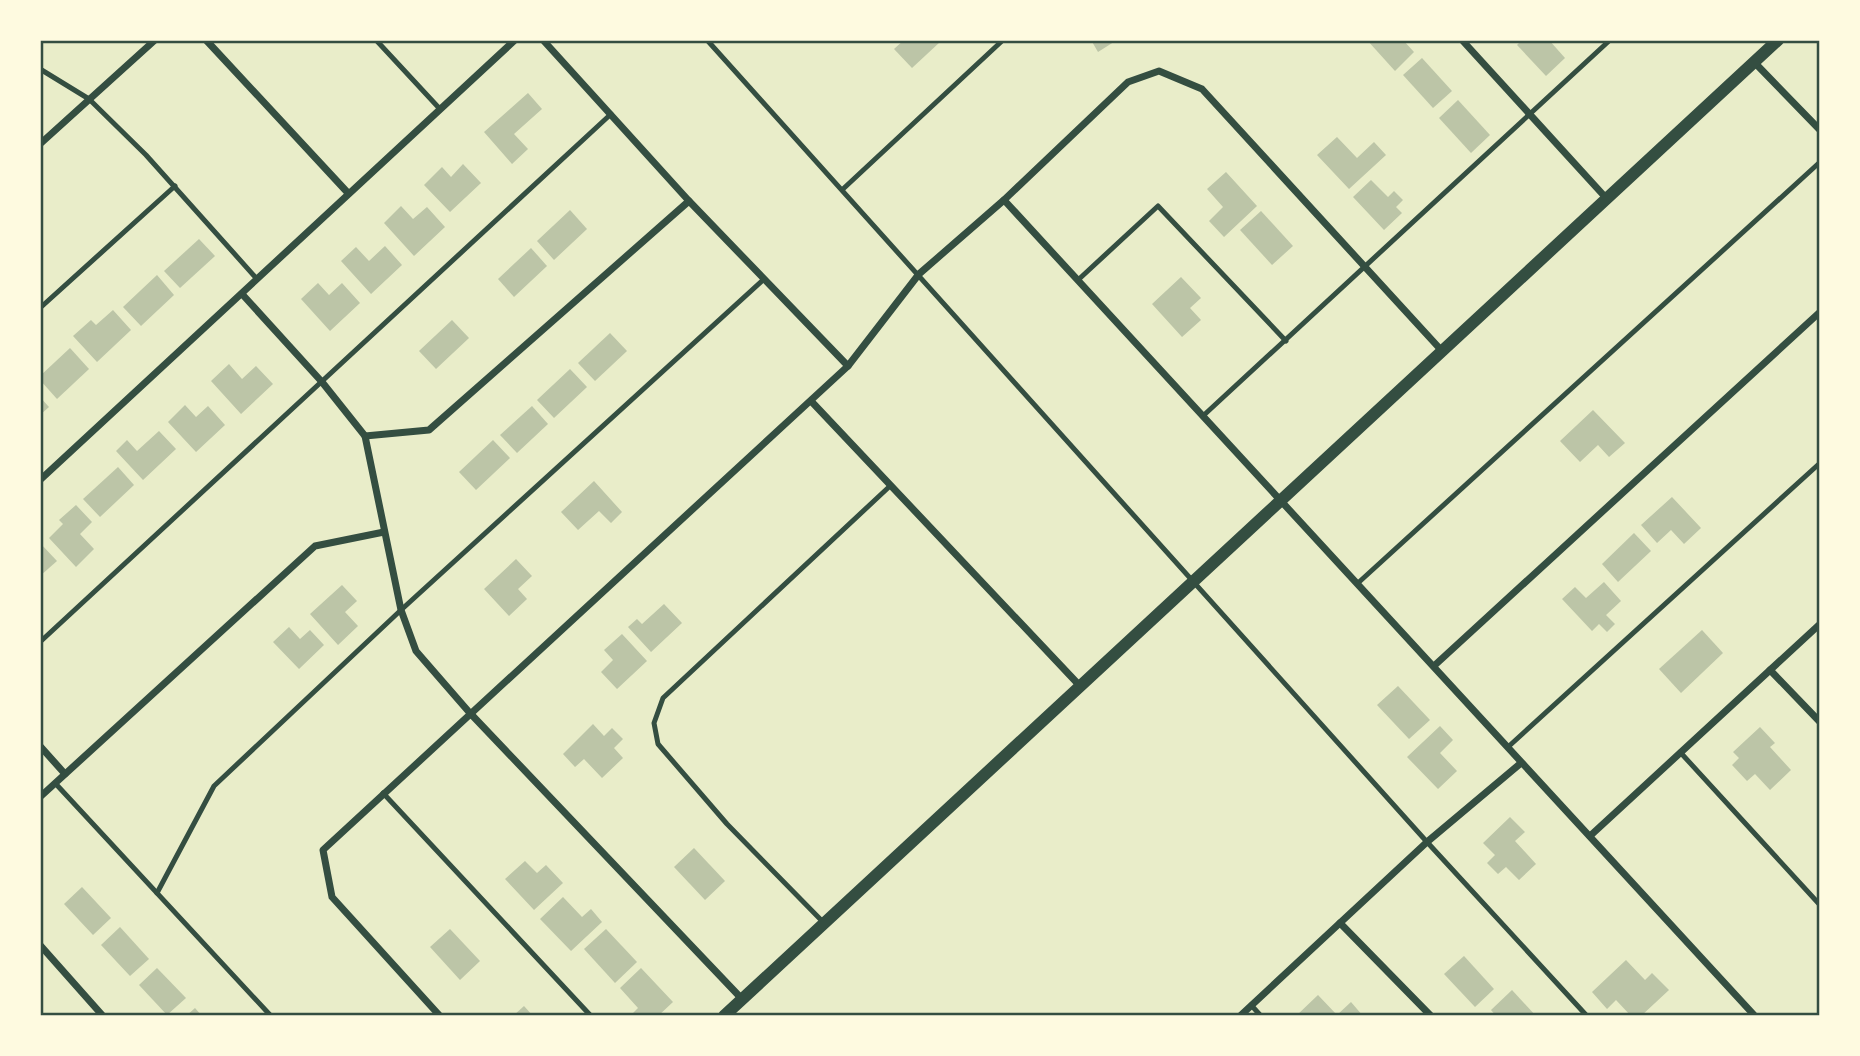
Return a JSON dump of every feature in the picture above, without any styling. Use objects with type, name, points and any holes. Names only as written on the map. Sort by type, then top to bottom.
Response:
[{"type":"street","points":[[40,144],[155,40]]},
{"type":"street","points":[[206,40],[348,193]]},
{"type":"street","points":[[40,480],[515,40]]},
{"type":"street","points":[[543,40],[689,201],[848,366]]},
{"type":"street","points":[[1462,40],[1607,199]]},
{"type":"street","points":[[724,1016],[1281,499],[1756,64],[1778,40]]},
{"type":"street","points":[[1756,64],[1820,130]]},
{"type":"street","points":[[440,1016],[332,897],[323,850],[469,712],[848,366],[919,274],[1004,200],[1128,82],[1159,71],[1202,89],[1442,351]]},
{"type":"street","points":[[1004,200],[1436,665],[1521,763],[1755,1016]]},
{"type":"street","points":[[365,436],[429,430],[689,201]]},
{"type":"street","points":[[242,294],[322,382],[365,436],[401,610],[416,651],[469,712],[742,999]]},
{"type":"street","points":[[1436,665],[1820,312]]},
{"type":"street","points":[[811,401],[1080,686]]},
{"type":"street","points":[[40,797],[315,546],[384,532]]},
{"type":"street","points":[[1590,836],[1820,624]]},
{"type":"street","points":[[1770,670],[1820,722]]},
{"type":"street","points":[[40,746],[65,774]]},
{"type":"street","points":[[1240,1016],[1427,842],[1521,763]]},
{"type":"street","points":[[1340,923],[1431,1016]]},
{"type":"street","points":[[40,945],[103,1016]]},
{"type":"lane","points":[[376,40],[439,108]]},
{"type":"lane","points":[[707,40],[1427,842],[1587,1016]]},
{"type":"lane","points":[[843,189],[1003,40]]},
{"type":"lane","points":[[1204,415],[1610,40]]},
{"type":"lane","points":[[40,69],[89,99],[175,186],[257,279]]},
{"type":"lane","points":[[40,642],[611,114]]},
{"type":"lane","points":[[1359,583],[1820,162]]},
{"type":"lane","points":[[40,307],[175,186]]},
{"type":"lane","points":[[1078,280],[1158,206],[1286,341]]},
{"type":"lane","points":[[157,893],[214,786],[401,610],[764,279]]},
{"type":"lane","points":[[1508,747],[1820,463]]},
{"type":"lane","points":[[824,923],[727,824],[658,744],[654,723],[663,698],[890,486]]},
{"type":"lane","points":[[1680,752],[1820,905]]},
{"type":"lane","points":[[55,783],[271,1016]]},
{"type":"lane","points":[[383,793],[591,1016]]},
{"type":"lane","points":[[1251,1005],[1261,1016]]},
{"type":"building","points":[[904,40],[940,42],[912,68],[894,49]]},
{"type":"building","points":[[1091,40],[1117,40],[1098,52]]},
{"type":"building","points":[[1367,40],[1403,40],[1414,52],[1395,71]]},
{"type":"building","points":[[1522,40],[1549,40],[1565,58],[1546,76],[1517,45]]},
{"type":"building","points":[[1422,58],[1452,91],[1433,108],[1403,75]]},
{"type":"building","points":[[528,93],[542,109],[514,134],[528,149],[512,164],[484,132]]},
{"type":"building","points":[[1458,100],[1490,135],[1471,153],[1439,118]]},
{"type":"building","points":[[1337,137],[1357,158],[1374,142],[1386,155],[1349,189],[1317,155]]},
{"type":"building","points":[[463,164],[481,183],[450,212],[424,185],[442,167],[451,177]]},
{"type":"building","points":[[1226,172],[1257,206],[1224,237],[1209,221],[1223,207],[1207,189]]},
{"type":"building","points":[[1371,180],[1388,197],[1394,191],[1403,200],[1396,207],[1402,213],[1384,230],[1353,197]]},
{"type":"building","points":[[401,206],[413,219],[427,207],[445,227],[414,256],[384,223]]},
{"type":"building","points":[[570,210],[587,229],[554,260],[537,241]]},
{"type":"building","points":[[1261,211],[1293,246],[1272,265],[1240,230]]},
{"type":"building","points":[[199,239],[215,256],[180,288],[164,271]]},
{"type":"building","points":[[385,246],[402,265],[371,294],[341,261],[356,247],[369,261]]},
{"type":"building","points":[[531,248],[547,266],[514,297],[498,279]]},
{"type":"building","points":[[157,275],[174,295],[141,326],[123,307]]},
{"type":"building","points":[[1181,277],[1201,298],[1190,308],[1201,320],[1182,337],[1152,304]]},
{"type":"building","points":[[318,283],[329,295],[342,283],[360,303],[330,331],[301,299]]},
{"type":"building","points":[[113,310],[131,330],[97,362],[73,336],[91,320],[96,325]]},
{"type":"building","points":[[452,320],[469,338],[436,369],[419,351]]},
{"type":"building","points":[[610,333],[627,351],[595,381],[578,363]]},
{"type":"building","points":[[70,348],[89,369],[57,399],[40,380],[40,376]]},
{"type":"building","points":[[229,364],[242,379],[256,366],[273,384],[241,414],[211,381]]},
{"type":"building","points":[[570,369],[587,387],[554,418],[537,400]]},
{"type":"building","points":[[40,397],[49,407],[40,415]]},
{"type":"building","points":[[185,405],[196,417],[208,406],[225,425],[196,452],[168,422]]},
{"type":"building","points":[[532,406],[548,424],[517,453],[500,435]]},
{"type":"building","points":[[1593,410],[1625,443],[1609,457],[1598,445],[1580,462],[1560,441]]},
{"type":"building","points":[[159,431],[176,449],[143,480],[116,451],[127,440],[137,451]]},
{"type":"building","points":[[493,440],[510,458],[476,490],[459,472]]},
{"type":"building","points":[[118,467],[134,485],[100,517],[83,499]]},
{"type":"building","points":[[594,481],[622,512],[611,523],[599,511],[578,530],[561,512]]},
{"type":"building","points":[[1672,497],[1701,528],[1684,544],[1671,530],[1657,543],[1641,525]]},
{"type":"building","points":[[76,505],[92,522],[80,534],[94,549],[76,567],[49,538],[63,524],[59,520]]},
{"type":"building","points":[[1634,533],[1651,551],[1618,582],[1602,564]]},
{"type":"building","points":[[40,543],[57,561],[40,576]]},
{"type":"building","points":[[516,559],[532,576],[518,589],[527,599],[509,616],[484,589]]},
{"type":"building","points":[[1604,582],[1621,601],[1606,615],[1615,624],[1607,632],[1599,624],[1592,631],[1562,599],[1575,587],[1586,598]]},
{"type":"building","points":[[342,585],[357,601],[345,612],[358,626],[338,645],[310,614]]},
{"type":"building","points":[[664,604],[682,623],[651,652],[628,627],[637,619],[642,624]]},
{"type":"building","points":[[289,627],[300,639],[310,630],[324,645],[299,669],[273,642]]},
{"type":"building","points":[[1702,630],[1723,653],[1681,693],[1659,669]]},
{"type":"building","points":[[622,634],[647,661],[617,689],[601,672],[613,660],[604,650]]},
{"type":"building","points":[[1398,686],[1430,720],[1409,739],[1377,705]]},
{"type":"building","points":[[593,724],[604,736],[612,728],[623,739],[614,748],[623,758],[602,778],[584,759],[575,767],[563,754]]},
{"type":"building","points":[[1440,726],[1453,740],[1440,753],[1457,771],[1438,789],[1407,757]]},
{"type":"building","points":[[1760,727],[1775,743],[1770,747],[1791,770],[1770,790],[1755,774],[1747,781],[1732,765],[1739,758],[1733,752]]},
{"type":"building","points":[[1510,817],[1525,832],[1515,841],[1536,864],[1519,880],[1506,867],[1498,874],[1487,863],[1495,855],[1483,843]]},
{"type":"building","points":[[694,848],[725,881],[705,900],[674,867]]},
{"type":"building","points":[[525,861],[537,873],[546,865],[563,883],[534,910],[505,879]]},
{"type":"building","points":[[82,887],[111,918],[93,935],[64,904]]},
{"type":"building","points":[[563,897],[582,917],[591,909],[602,922],[571,951],[540,919]]},
{"type":"building","points":[[120,927],[149,959],[130,976],[101,945]]},
{"type":"building","points":[[450,929],[480,961],[460,980],[430,947]]},
{"type":"building","points":[[606,929],[637,962],[615,983],[584,949]]},
{"type":"building","points":[[1464,956],[1494,989],[1475,1007],[1444,974]]},
{"type":"building","points":[[1626,960],[1645,980],[1652,973],[1669,990],[1641,1016],[1631,1016],[1616,1000],[1607,1009],[1592,992]]},
{"type":"building","points":[[157,968],[186,998],[167,1015],[139,985]]},
{"type":"building","points":[[641,968],[673,1002],[658,1016],[630,1016],[638,1008],[620,988]]},
{"type":"building","points":[[1512,990],[1536,1016],[1496,1016],[1491,1010]]},
{"type":"building","points":[[1318,995],[1337,1015],[1351,1002],[1363,1016],[1296,1016]]},
{"type":"building","points":[[524,1006],[533,1016],[513,1016]]},
{"type":"building","points":[[195,1008],[202,1016],[186,1016]]}]
